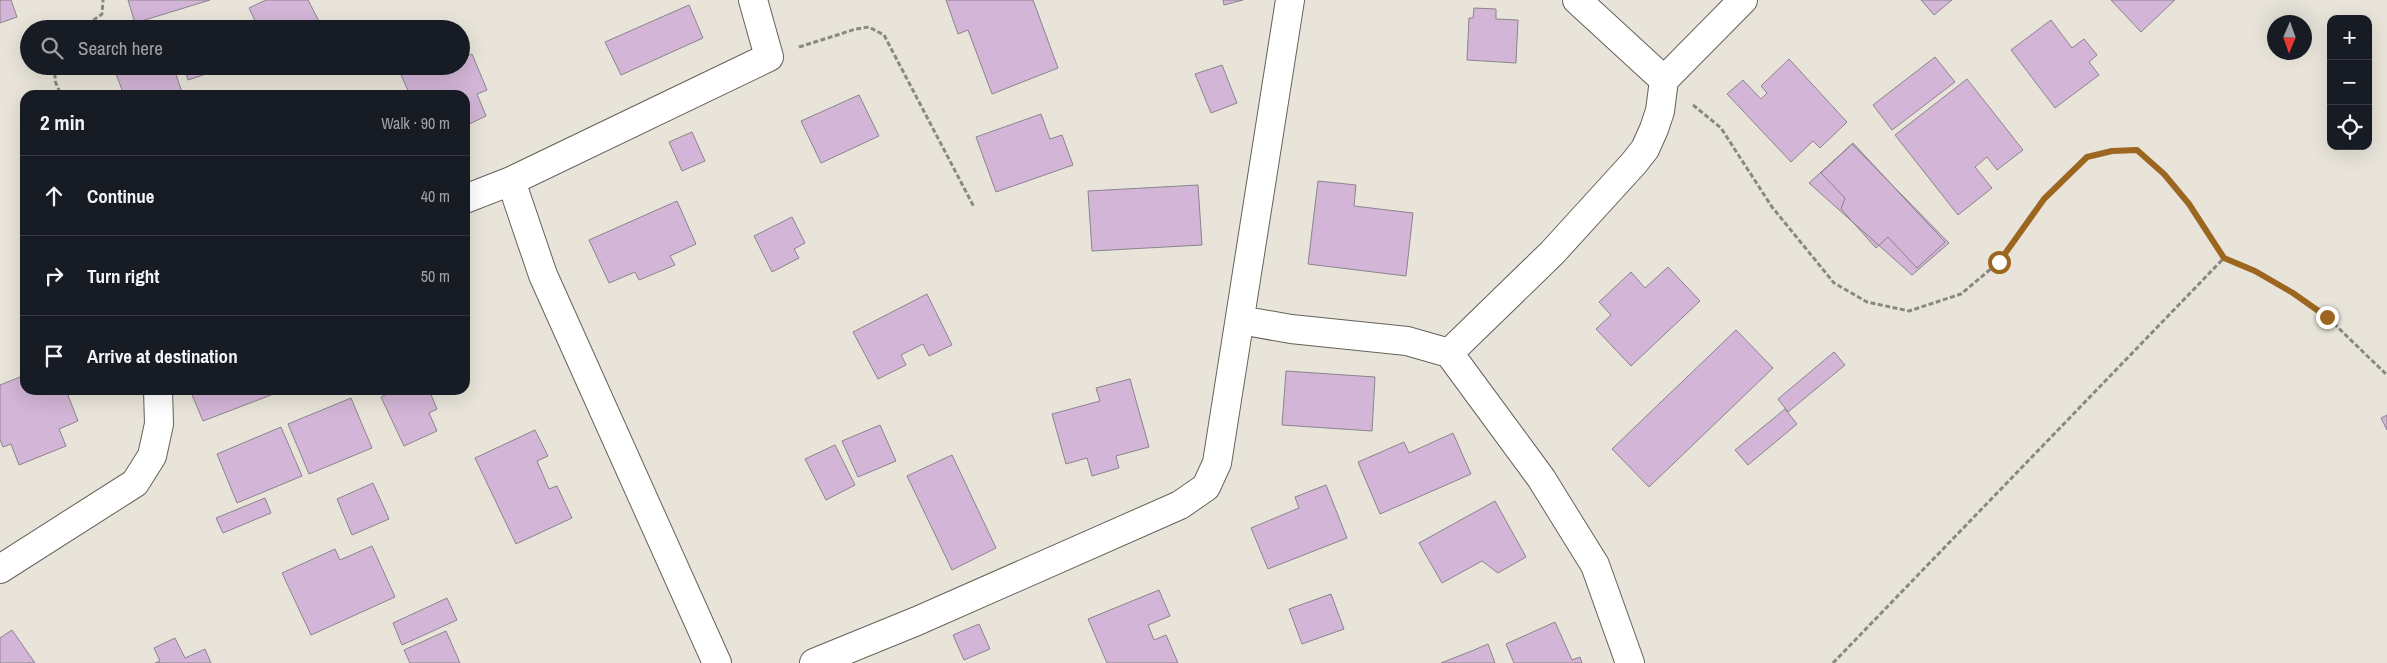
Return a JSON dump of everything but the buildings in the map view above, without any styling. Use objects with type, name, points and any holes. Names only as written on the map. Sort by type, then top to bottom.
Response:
[{"type":"street","points":[[470,197],[511,181],[770,57],[752,0]]},
{"type":"street","points":[[814,663],[917,621],[1180,505],[1206,487],[1217,463],[1290,0]]},
{"type":"street","points":[[1577,0],[1664,80]]},
{"type":"street","points":[[1449,353],[1552,253],[1634,163],[1645,149],[1654,129],[1660,111],[1664,80],[1743,0]]},
{"type":"street","points":[[511,181],[543,275],[717,663]]},
{"type":"street","points":[[1240,320],[1291,329],[1407,341],[1449,353],[1541,478],[1595,565],[1630,663]]},
{"type":"street","points":[[0,569],[135,483],[152,456],[159,424],[158,395]]},
{"type":"path","points":[[94,20],[102,14],[103,0]]},
{"type":"path","points":[[770,57],[856,29],[869,27],[884,35],[974,207]]},
{"type":"path","points":[[55,75],[59,90]]},
{"type":"path","points":[[1664,80],[1720,128],[1772,207],[1834,283],[1866,302],[1909,311],[1961,294],[1999,262],[2044,199],[2087,157],[2112,151],[2137,150],[2164,174],[2189,204],[2224,258],[2255,271],[2293,293],[2327,317],[2387,375]]},
{"type":"path","points":[[1833,663],[2224,258]]},
{"type":"route","points":[[1999,262],[2044,199],[2087,157],[2112,151],[2137,150],[2164,174],[2189,204],[2224,258],[2255,271],[2293,293],[2327,317]]}]
